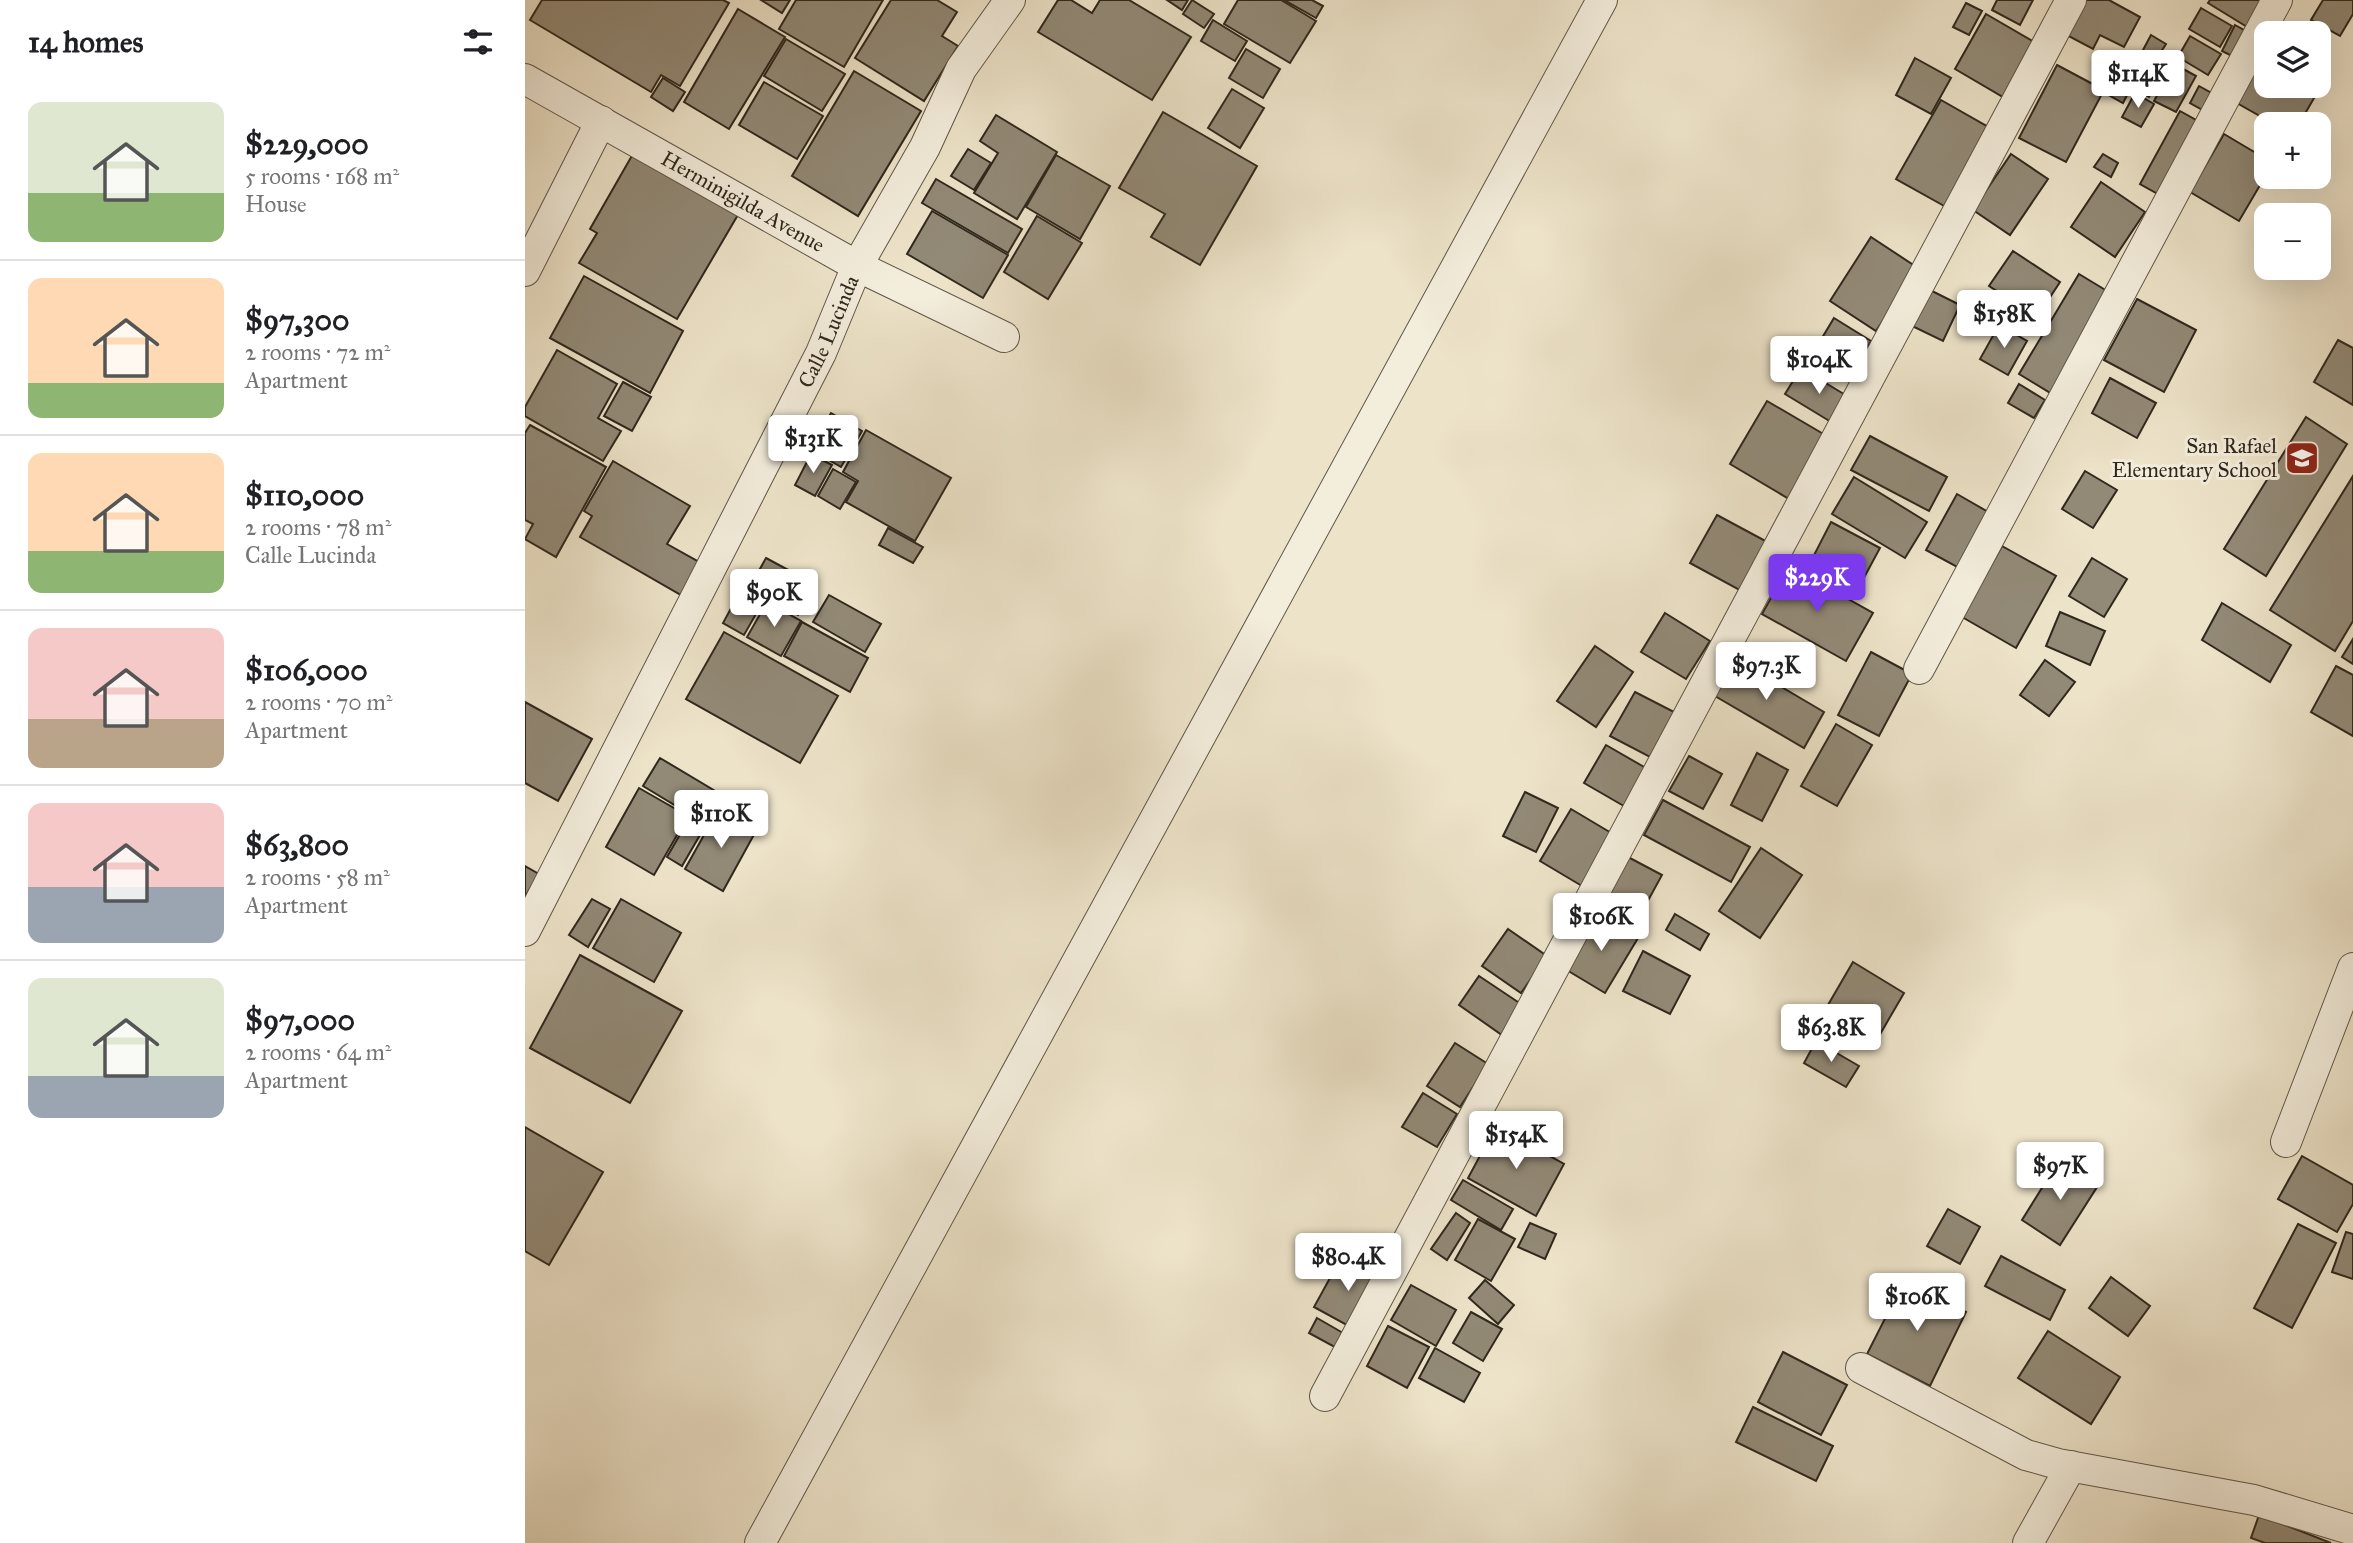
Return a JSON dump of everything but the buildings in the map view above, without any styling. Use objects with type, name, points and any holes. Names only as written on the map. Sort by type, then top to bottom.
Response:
[{"type":"street","points":[[760,1543],[1602,0]]},
{"type":"street","points":[[1325,1396],[2071,0]]},
{"type":"street","points":[[1919,669],[2277,0]]},
{"type":"street","name":"Calle Lucinda","points":[[525,931],[821,353],[857,266],[925,147],[961,69],[1007,1]]},
{"type":"street","name":"Herminigilda Avenue","points":[[525,79],[857,266],[1004,337]]},
{"type":"street","points":[[525,271],[600,121]]},
{"type":"street","points":[[2286,1142],[2353,968]]},
{"type":"street","points":[[1861,1368],[2026,1455],[2254,1500],[2353,1530]]},
{"type":"street","points":[[2028,1543],[2071,1466]]},
{"type":"place","name":"San Rafael Elementary School","points":[[2302,458]]}]
